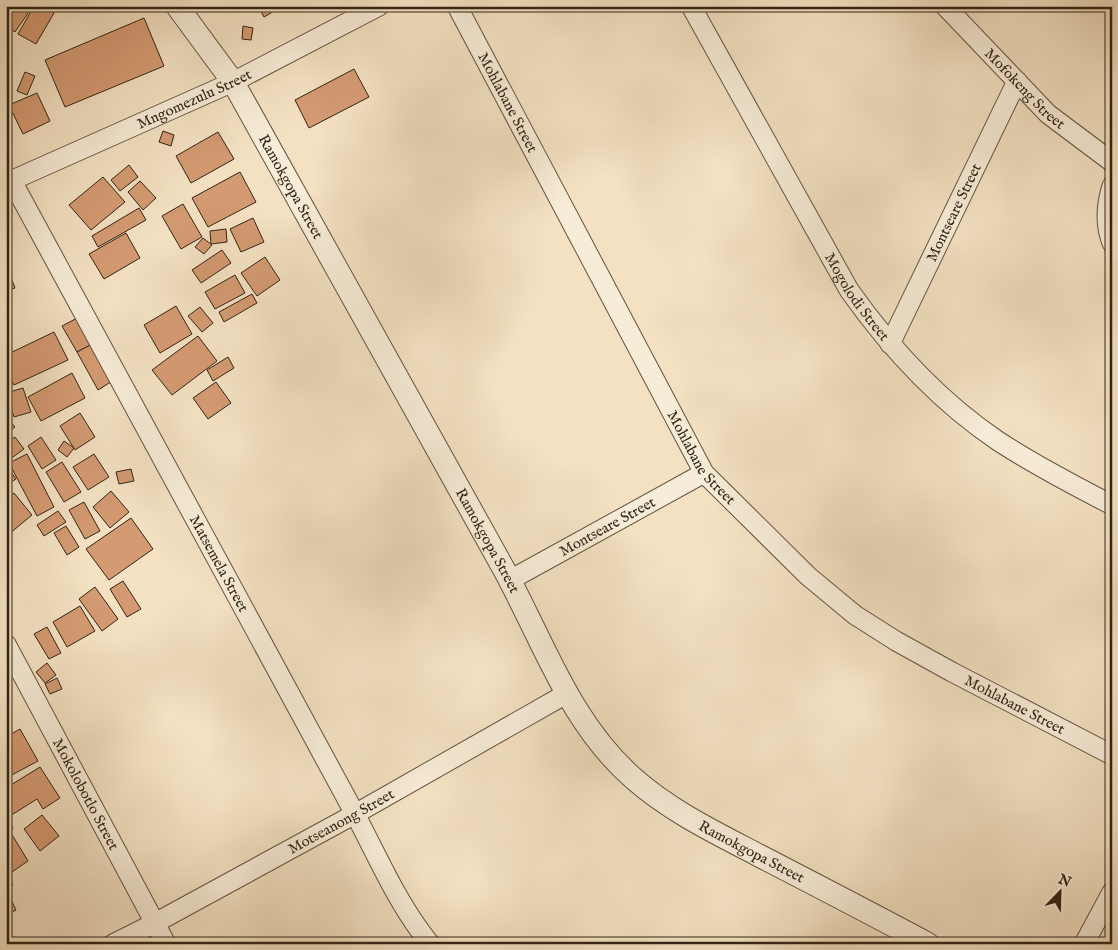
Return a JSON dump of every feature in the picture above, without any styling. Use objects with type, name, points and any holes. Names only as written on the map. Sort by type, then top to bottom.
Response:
[{"type":"street","name":"Ramokgopa Street","points":[[177,6],[233,82],[510,580],[566,694],[604,749],[633,778],[665,803],[710,829],[928,944]]},
{"type":"street","name":"Mngomezulu Street","points":[[9,182],[233,82],[378,6]]},
{"type":"street","name":"Mohlabane Street","points":[[457,6],[704,473],[808,576],[855,615],[896,641],[952,672],[1112,755]]},
{"type":"street","name":"Mogolodi Street","points":[[691,6],[849,290],[873,324],[919,375],[959,412],[998,441],[1038,466],[1112,505]]},
{"type":"street","name":"Mofokeng Street","points":[[946,6],[1048,114],[1112,162]]},
{"type":"street","name":"Montseare Street","points":[[890,344],[1017,81]]},
{"type":"street","name":"Matsemela Street","points":[[9,182],[400,899],[418,929],[430,944]]},
{"type":"street","points":[[1112,186],[1106,214],[1108,235],[1112,243]]},
{"type":"street","name":"Montseare Street","points":[[510,580],[704,473]]},
{"type":"street","name":"Mokolobotlo Street","points":[[6,644],[166,944]]},
{"type":"street","name":"Motseanong Street","points":[[113,944],[355,814],[566,694]]},
{"type":"street","points":[[1084,944],[1112,892]]},
{"type":"building","points":[[6,6],[33,6],[15,32],[6,26]]},
{"type":"building","points":[[34,6],[42,6],[54,13],[36,44],[18,34]]},
{"type":"building","points":[[258,6],[283,6],[264,17]]},
{"type":"building","points":[[144,18],[164,66],[65,107],[45,60]]},
{"type":"building","points":[[243,26],[253,28],[251,40],[242,39]]},
{"type":"building","points":[[354,69],[369,97],[309,128],[295,100]]},
{"type":"building","points":[[25,72],[35,76],[27,95],[17,91]]},
{"type":"building","points":[[37,93],[50,121],[23,134],[9,105]]},
{"type":"building","points":[[163,131],[174,135],[171,146],[159,142]]},
{"type":"building","points":[[218,132],[234,159],[191,183],[176,156]]},
{"type":"building","points":[[129,165],[138,177],[120,191],[111,180]]},
{"type":"building","points":[[240,172],[256,202],[208,227],[192,198]]},
{"type":"building","points":[[103,177],[125,202],[91,230],[69,205]]},
{"type":"building","points":[[140,181],[156,198],[143,210],[128,192]]},
{"type":"building","points":[[183,204],[202,237],[181,249],[162,216]]},
{"type":"building","points":[[139,208],[146,220],[98,247],[92,236]]},
{"type":"building","points":[[253,218],[264,242],[241,252],[230,229]]},
{"type":"building","points":[[226,229],[227,242],[211,244],[210,231]]},
{"type":"building","points":[[126,233],[140,258],[104,279],[89,254]]},
{"type":"building","points":[[203,238],[212,245],[204,254],[195,247]]},
{"type":"building","points":[[222,250],[231,263],[201,283],[192,270]]},
{"type":"building","points":[[265,257],[280,280],[257,296],[241,273]]},
{"type":"building","points":[[6,264],[15,288],[6,291]]},
{"type":"building","points":[[235,275],[245,293],[215,309],[205,292]]},
{"type":"building","points":[[252,294],[257,303],[224,322],[219,312]]},
{"type":"building","points":[[176,306],[192,334],[160,353],[144,325]]},
{"type":"building","points":[[200,307],[213,323],[202,332],[188,316]]},
{"type":"building","points":[[79,317],[94,343],[77,352],[62,326]]},
{"type":"building","points":[[54,332],[68,360],[14,385],[6,369],[6,355]]},
{"type":"building","points":[[198,336],[217,361],[172,395],[152,370]]},
{"type":"building","points":[[94,343],[114,380],[98,390],[77,352]]},
{"type":"building","points":[[228,357],[234,368],[213,381],[207,370]]},
{"type":"building","points":[[72,373],[85,398],[41,421],[28,397]]},
{"type":"building","points":[[216,382],[231,403],[208,419],[193,398]]},
{"type":"building","points":[[23,388],[31,412],[14,417],[6,393]]},
{"type":"building","points":[[80,413],[95,437],[75,450],[60,426]]},
{"type":"building","points":[[6,416],[15,427],[6,434]]},
{"type":"building","points":[[15,437],[24,449],[6,462],[6,443]]},
{"type":"building","points":[[41,437],[56,460],[42,469],[28,446]]},
{"type":"building","points":[[64,441],[74,448],[67,457],[58,450]]},
{"type":"building","points":[[27,454],[54,507],[37,516],[9,463]]},
{"type":"building","points":[[94,454],[109,477],[88,490],[73,467]]},
{"type":"building","points":[[62,462],[81,492],[64,502],[46,472]]},
{"type":"building","points":[[6,465],[16,479],[6,485]]},
{"type":"building","points":[[131,469],[134,481],[119,484],[116,472]]},
{"type":"building","points":[[111,491],[129,512],[110,528],[93,507]]},
{"type":"building","points":[[14,493],[32,515],[9,534],[6,532],[6,500]]},
{"type":"building","points":[[84,502],[100,531],[85,539],[69,510]]},
{"type":"building","points":[[58,511],[66,522],[44,536],[37,525]]},
{"type":"building","points":[[131,518],[153,549],[109,580],[86,549]]},
{"type":"building","points":[[66,526],[79,547],[67,555],[54,533]]},
{"type":"building","points":[[123,581],[141,609],[127,617],[110,589]]},
{"type":"building","points":[[95,587],[118,619],[102,631],[79,599]]},
{"type":"building","points":[[80,606],[95,631],[67,647],[53,622]]},
{"type":"building","points":[[47,627],[61,653],[49,659],[34,634]]},
{"type":"building","points":[[47,663],[56,675],[45,683],[36,672]]},
{"type":"building","points":[[57,678],[62,689],[50,694],[45,684]]},
{"type":"building","points":[[20,729],[38,761],[6,778],[6,737]]},
{"type":"building","points":[[40,767],[60,798],[43,809],[37,799],[10,816],[6,810],[6,788]]},
{"type":"building","points":[[42,815],[59,836],[40,851],[24,829]]},
{"type":"building","points":[[6,817],[13,829],[6,833]]},
{"type":"building","points":[[11,833],[28,861],[12,872],[6,863],[6,836]]},
{"type":"building","points":[[6,875],[13,885],[6,890]]},
{"type":"building","points":[[8,893],[16,910],[6,915],[6,894]]}]
